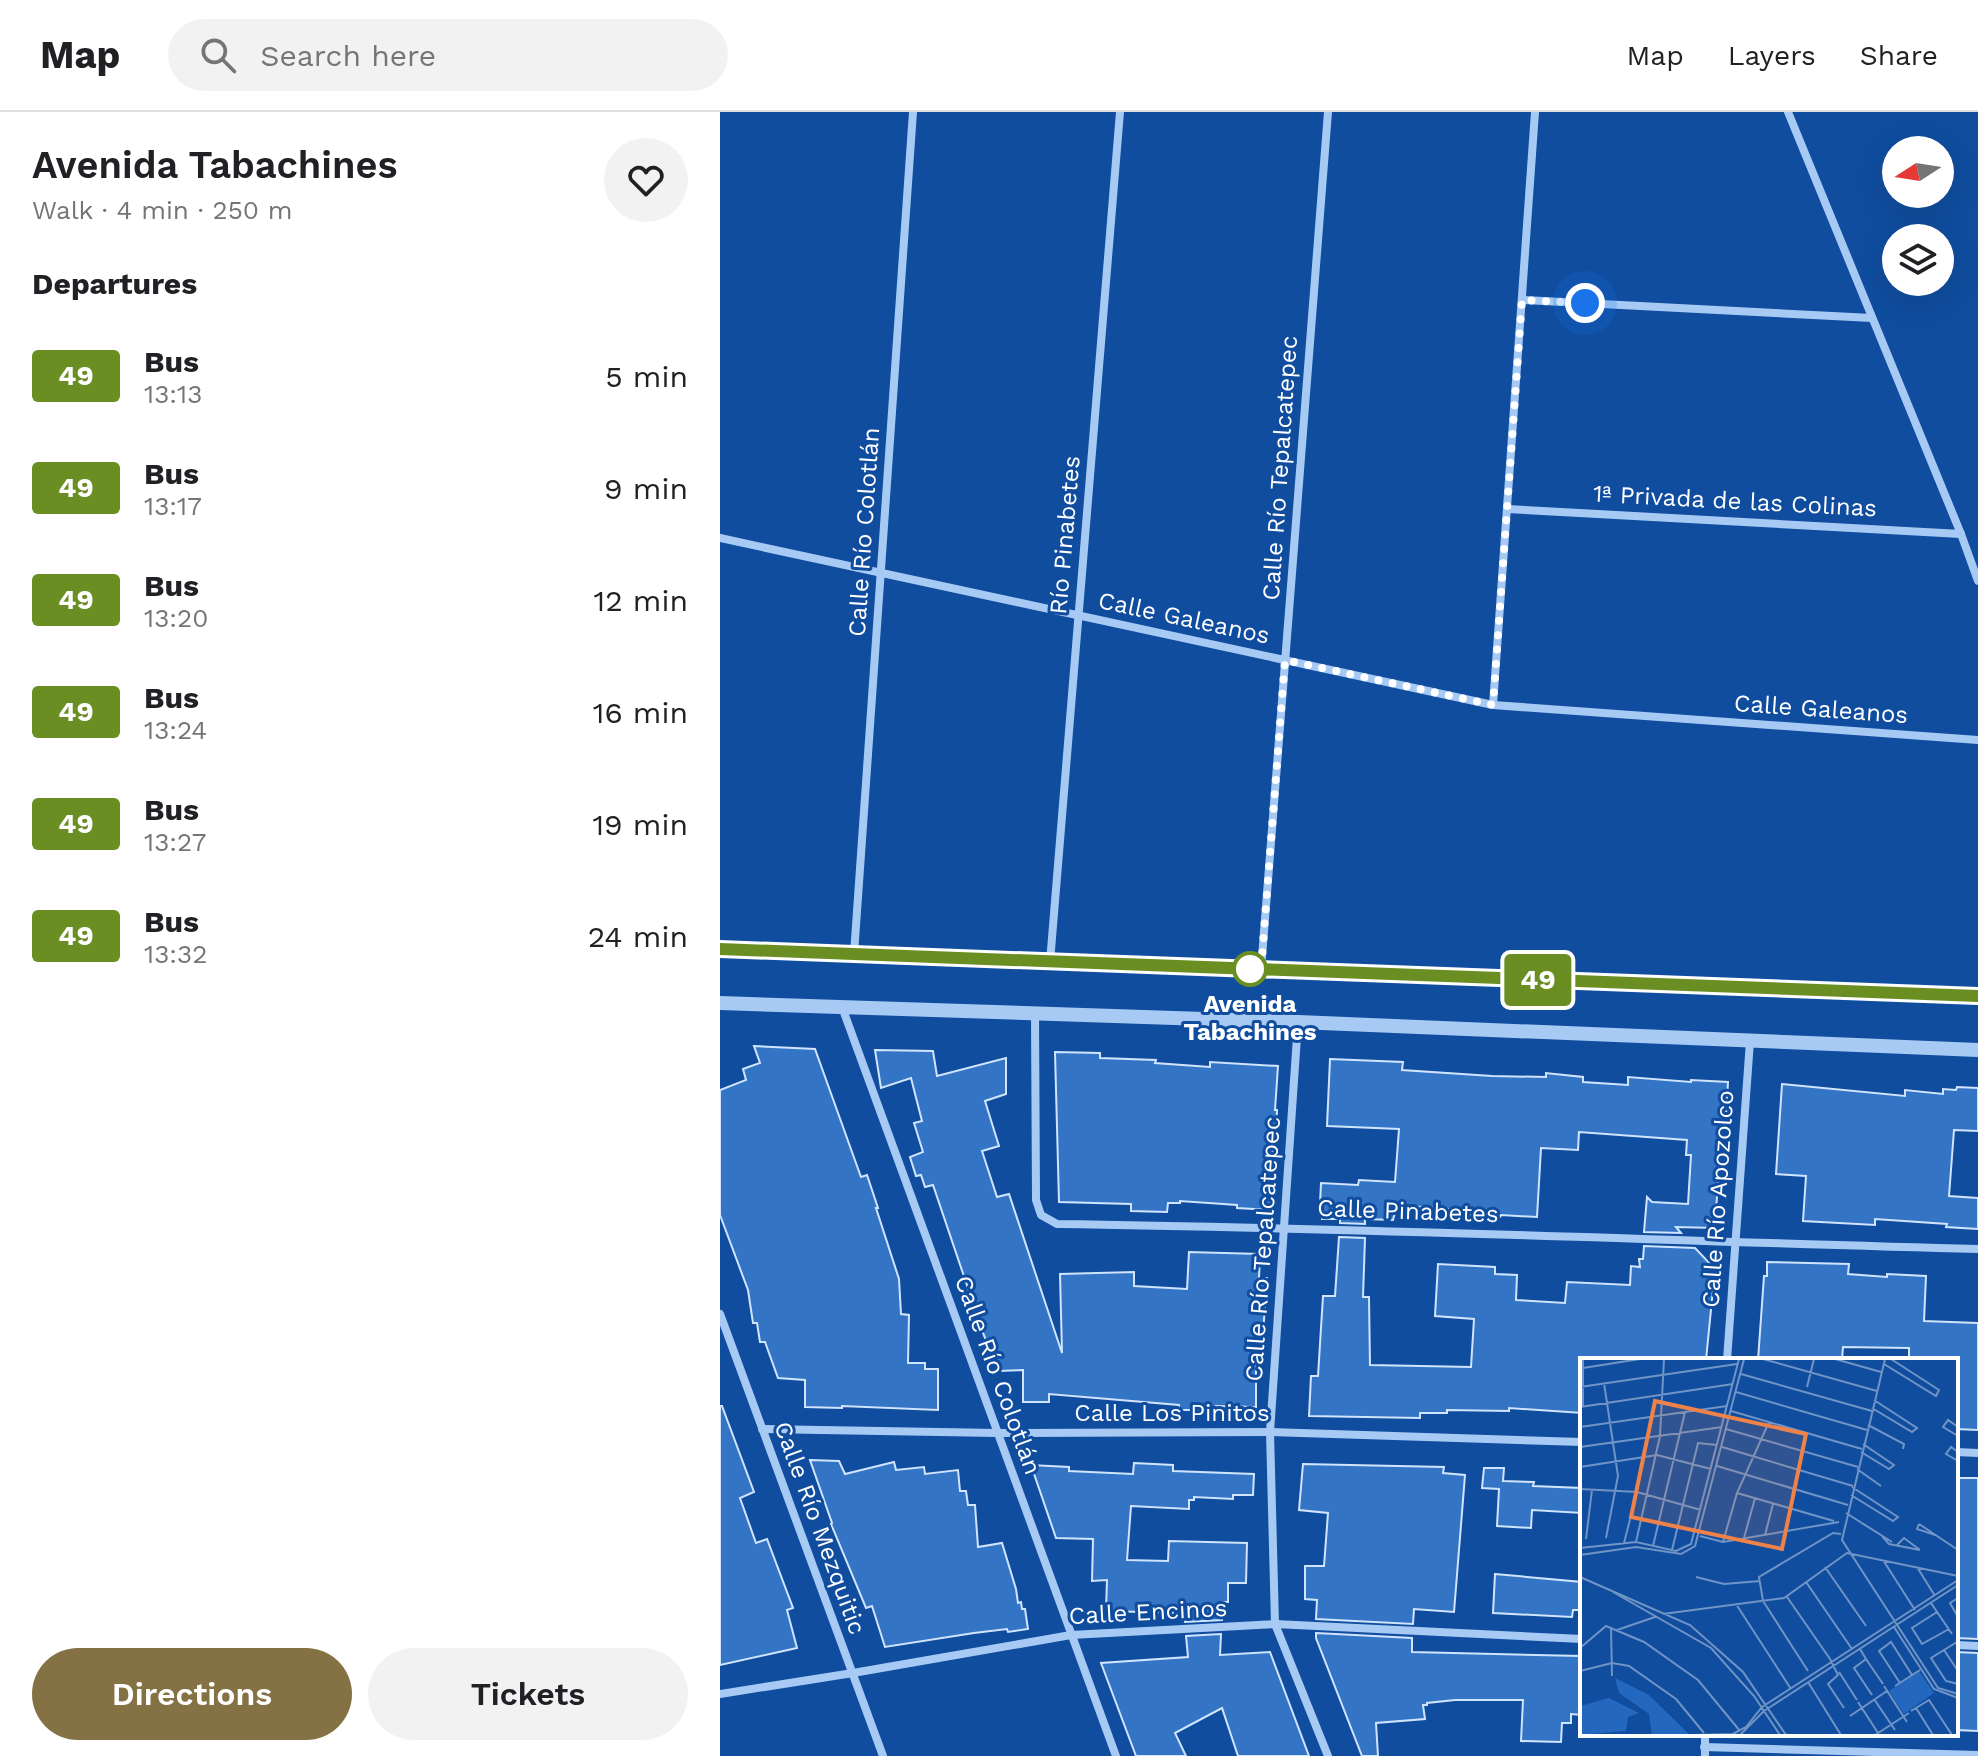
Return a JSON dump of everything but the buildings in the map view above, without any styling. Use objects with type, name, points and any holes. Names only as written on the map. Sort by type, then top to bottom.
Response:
[{"type":"street","name":"Calle Río Colotlán","points":[[854,954],[913,112]]},
{"type":"street","name":"Río Pinabetes","points":[[1050,962],[1120,112]]},
{"type":"street","name":"Calle Río Tepalcatepec","points":[[1261,970],[1328,112]]},
{"type":"street","points":[[1493,705],[1535,112]]},
{"type":"street","points":[[1788,112],[1978,581]]},
{"type":"street","points":[[1522,300],[1872,318]]},
{"type":"street","name":"1ª Privada de las Colinas","points":[[1507,509],[1961,534]]},
{"type":"street","name":"Calle Galeanos","points":[[720,538],[1493,705],[1978,740]]},
{"type":"street","points":[[720,949],[1978,996]]},
{"type":"street","points":[[720,1003],[1298,1022],[1978,1050]]},
{"type":"street","name":"Calle Río Colotlán","points":[[842,1007],[1116,1756]]},
{"type":"street","name":"Calle Pinabetes","points":[[1035,1014],[1036,1200],[1041,1215],[1057,1224],[1285,1227],[1978,1249]]},
{"type":"street","name":"Calle Río Tepalcatepec","points":[[1298,1022],[1270,1432],[1275,1624],[1328,1756]]},
{"type":"street","name":"Calle Río Apozolco","points":[[1727,1358],[1750,1041]]},
{"type":"street","name":"Calle Río Mezquitic","points":[[720,1314],[883,1756]]},
{"type":"street","name":"Calle Los Pinitos","points":[[762,1429],[998,1433],[1270,1432],[1580,1442]]},
{"type":"street","points":[[1958,1452],[1978,1453]]},
{"type":"street","name":"Calle Encinos","points":[[720,1694],[1071,1635],[1275,1624],[1580,1639]]},
{"type":"street","points":[[1958,1645],[1978,1646]]},
{"type":"street","points":[[1705,1752],[1978,1755]]},
{"type":"bus line","name":"49","points":[[720,949],[1978,996]]},
{"type":"place","name":"Avenida Tabachines","points":[[1250,969]]},
{"type":"route","points":[[1250,969],[1261,970],[1285,660],[1493,705],[1522,300],[1585,303]]}]
